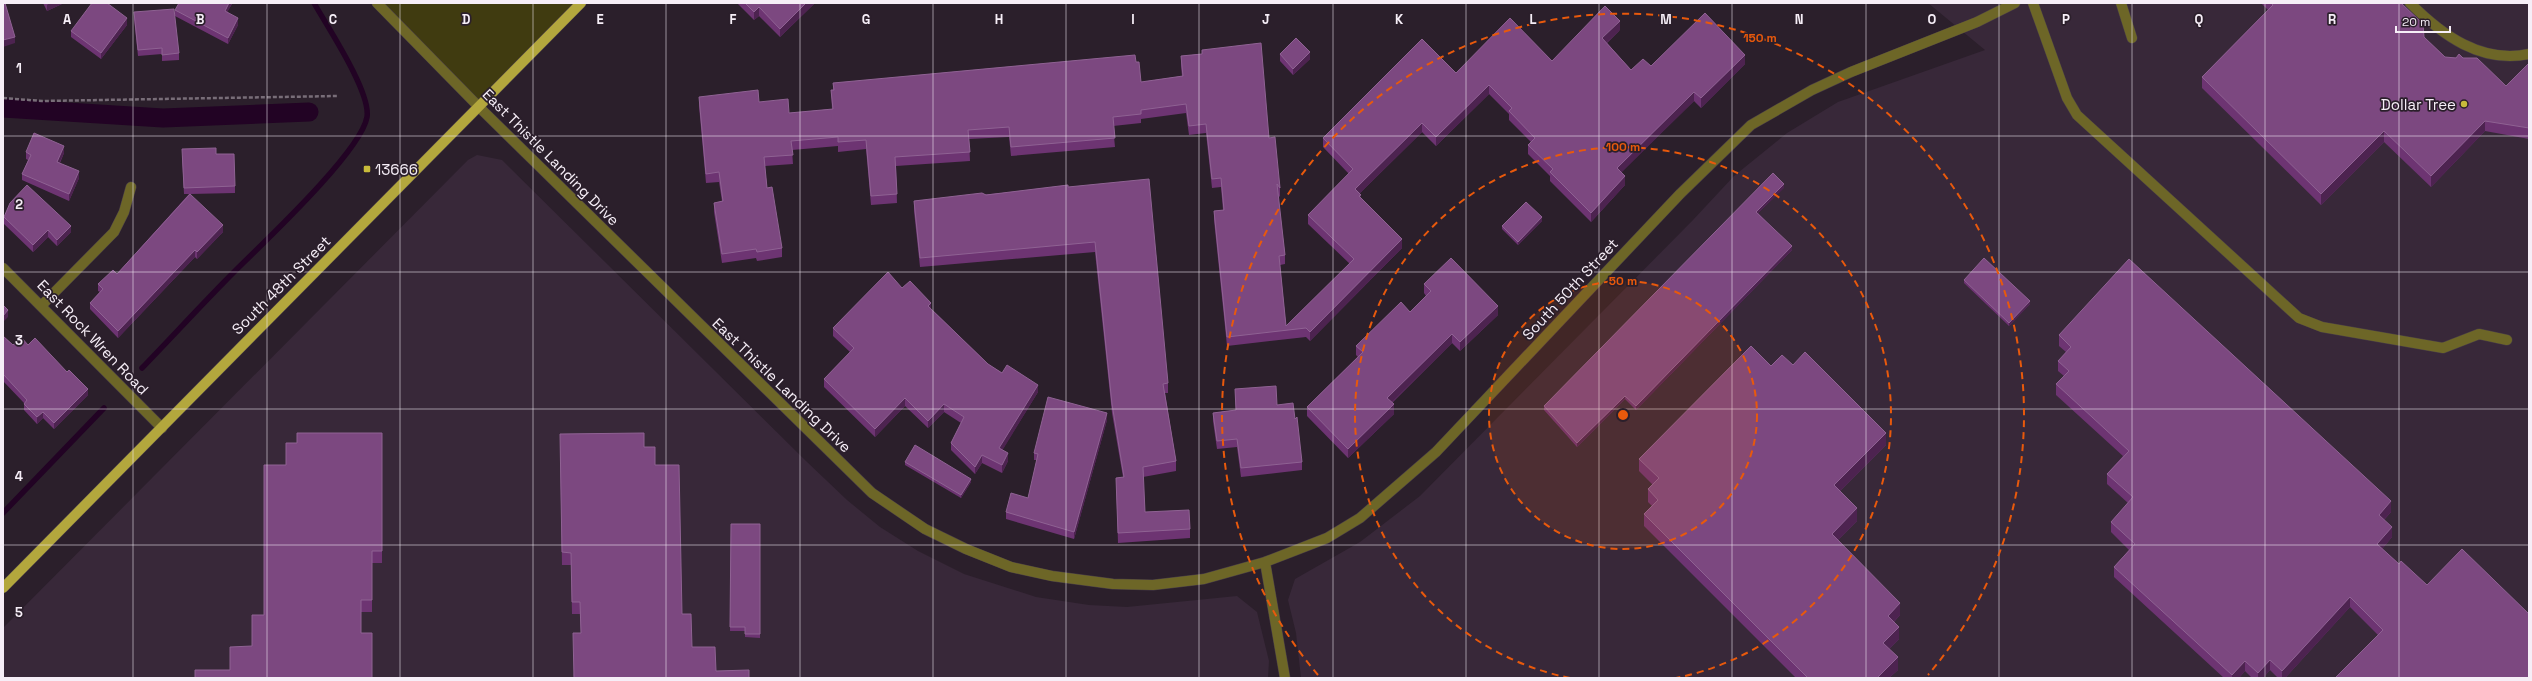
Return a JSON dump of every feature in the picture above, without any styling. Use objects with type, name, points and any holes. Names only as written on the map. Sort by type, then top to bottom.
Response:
[{"type":"main road","name":"South 48th Street","points":[[3,588],[581,3]]},
{"type":"street","name":"East Thistle Landing Drive","points":[[377,3],[479,107],[830,454],[872,493],[925,529],[966,550],[1011,567],[1052,576],[1113,584],[1154,585],[1204,579],[1265,562]]},
{"type":"street","name":"South 50th Street","points":[[1265,562],[1327,538],[1360,518],[1436,452],[1680,194],[1751,125],[1812,90],[1851,72],[1977,22],[2015,3]]},
{"type":"street","points":[[2033,3],[2067,98],[2077,115],[2299,318],[2322,327],[2443,348],[2479,334],[2507,340]]},
{"type":"street","points":[[2121,3],[2132,38]]},
{"type":"street","points":[[2410,3],[2435,28],[2459,44],[2493,55],[2529,54]]},
{"type":"street","points":[[41,306],[114,232],[124,212],[131,187]]},
{"type":"street","name":"East Rock Wren Road","points":[[3,268],[162,428]]},
{"type":"street","points":[[1265,562],[1285,678]]},
{"type":"path","points":[[3,98],[42,101],[338,96]]},
{"type":"shaded area","points":[[377,3],[581,3],[479,107]]},
{"type":"shaded area","points":[[1928,3],[2529,3],[2529,678],[1301,678],[1296,633],[1288,600],[1295,579],[1360,542],[1420,496],[1693,220],[1734,176],[1787,133],[1838,102],[1985,50]]},
{"type":"shaded area","points":[[477,155],[502,160],[806,461],[847,500],[880,527],[918,551],[964,574],[1036,597],[1089,605],[1127,607],[1237,596],[1257,612],[1269,661],[1268,678],[3,678],[3,628],[468,160]]},
{"type":"building","points":[[3,3],[5,3],[15,37],[3,40]]},
{"type":"building","points":[[92,3],[107,3],[127,18],[101,53],[71,31]]},
{"type":"building","points":[[179,3],[229,3],[225,11],[238,18],[228,38],[175,10]]},
{"type":"building","points":[[745,3],[806,3],[780,29],[759,7],[754,12]]},
{"type":"building","points":[[2271,3],[2401,3],[2423,24],[2424,37],[2445,57],[2456,58],[2459,54],[2463,58],[2477,58],[2506,86],[2529,63],[2529,128],[2485,121],[2431,176],[2384,131],[2321,194],[2202,77],[2273,5]]},
{"type":"building","points":[[1605,6],[1620,21],[1602,38],[1631,70],[1643,59],[1651,66],[1705,13],[1745,55],[1701,98],[1694,92],[1617,168],[1625,176],[1591,213],[1550,172],[1553,169],[1528,145],[1535,138],[1509,111],[1512,108],[1489,85],[1436,137],[1422,123],[1355,189],[1361,195],[1359,196],[1402,239],[1310,332],[1306,328],[1227,337],[1214,211],[1224,210],[1221,178],[1212,179],[1206,124],[1189,126],[1186,104],[1141,110],[1141,114],[1113,117],[1115,138],[1011,147],[1009,127],[968,130],[970,152],[895,157],[897,194],[871,196],[866,140],[838,142],[838,137],[791,141],[793,155],[764,157],[767,188],[772,187],[782,248],[757,252],[756,249],[722,254],[714,203],[723,201],[719,172],[706,174],[699,97],[758,90],[759,102],[788,99],[789,113],[833,109],[831,90],[834,90],[833,83],[1135,55],[1136,62],[1139,62],[1141,82],[1183,76],[1181,56],[1202,54],[1202,50],[1261,43],[1269,138],[1275,137],[1280,188],[1277,184],[1285,255],[1279,256],[1286,326],[1354,259],[1308,215],[1353,169],[1323,138],[1422,39],[1456,73],[1510,18],[1552,61]]},
{"type":"building","points":[[174,9],[179,53],[162,55],[162,48],[138,50],[134,12]]},
{"type":"building","points":[[1296,38],[1310,52],[1293,69],[1280,54]]},
{"type":"building","points":[[34,133],[64,146],[57,162],[79,171],[69,194],[22,174],[31,155],[26,152]]},
{"type":"building","points":[[216,148],[216,154],[234,154],[235,186],[184,188],[182,149]]},
{"type":"building","points":[[1773,173],[1784,184],[1756,212],[1792,246],[1636,406],[1625,396],[1577,443],[1544,406]]},
{"type":"building","points":[[1149,179],[1168,383],[1163,384],[1176,461],[1143,467],[1145,512],[1189,510],[1190,529],[1118,533],[1116,478],[1124,477],[1112,404],[1095,242],[920,258],[914,201],[982,193],[986,195],[1068,185],[1068,187]]},
{"type":"building","points":[[27,185],[71,226],[57,240],[48,230],[33,245],[4,217],[10,203]]},
{"type":"building","points":[[190,194],[223,225],[197,252],[195,250],[118,331],[90,303],[103,289],[98,284],[113,270],[117,274]]},
{"type":"building","points":[[1526,202],[1542,217],[1518,242],[1502,226]]},
{"type":"building","points":[[1451,258],[1498,306],[1460,342],[1452,334],[1387,398],[1394,404],[1348,449],[1307,407],[1363,352],[1356,346],[1401,302],[1410,312],[1431,291],[1424,284]]},
{"type":"building","points":[[1984,258],[2030,301],[2009,323],[1964,280]]},
{"type":"building","points":[[2129,259],[2391,501],[2379,515],[2392,527],[2377,544],[2399,564],[2401,561],[2427,585],[2462,549],[2529,614],[2529,678],[2335,678],[2383,630],[2350,597],[2282,671],[2270,660],[2258,673],[2245,661],[2232,675],[2114,567],[2135,544],[2111,522],[2133,497],[2107,474],[2129,451],[2056,384],[2069,371],[2058,361],[2071,347],[2059,335]]},
{"type":"building","points":[[888,272],[902,288],[910,281],[931,303],[928,306],[988,364],[1002,373],[1007,365],[1038,385],[999,448],[1008,453],[1002,465],[982,455],[975,467],[951,443],[964,417],[944,404],[928,421],[905,398],[875,429],[824,379],[854,348],[833,328]]},
{"type":"building","points":[[3,305],[8,310],[3,316]]},
{"type":"building","points":[[3,336],[13,345],[21,337],[28,345],[35,338],[67,372],[69,370],[88,389],[54,423],[43,412],[37,417],[24,404],[27,400],[3,374]]},
{"type":"building","points":[[1751,346],[1771,366],[1782,355],[1793,365],[1805,352],[1886,433],[1834,485],[1857,508],[1832,534],[1900,603],[1888,616],[1899,627],[1883,643],[1898,657],[1877,678],[1808,678],[1644,514],[1658,500],[1648,489],[1659,478],[1639,459]]},
{"type":"building","points":[[1276,386],[1277,405],[1293,403],[1295,419],[1297,417],[1302,462],[1241,468],[1237,439],[1217,441],[1213,413],[1236,410],[1235,389]]},
{"type":"building","points":[[1048,397],[1107,413],[1074,532],[1006,512],[1011,493],[1028,498],[1038,454],[1034,453]]},
{"type":"building","points":[[297,433],[382,433],[382,551],[372,551],[372,600],[361,600],[361,633],[372,633],[372,678],[195,678],[195,670],[230,670],[230,647],[252,646],[252,615],[264,615],[264,465],[286,465],[286,443],[297,443]]},
{"type":"building","points":[[644,433],[644,447],[655,447],[655,465],[679,465],[682,614],[691,614],[692,647],[715,647],[716,671],[749,670],[749,678],[574,678],[573,633],[581,633],[580,602],[572,602],[571,553],[562,552],[560,434]]},
{"type":"building","points":[[915,445],[971,479],[961,495],[905,462]]},
{"type":"building","points":[[731,524],[760,524],[760,634],[745,634],[745,627],[730,627]]},
{"type":"waterway","points":[[142,368],[222,284],[309,197],[348,152],[361,133],[367,117],[362,92],[347,59],[314,3]]},
{"type":"waterway","points":[[3,108],[163,118],[309,112]]},
{"type":"waterway","points":[[3,513],[104,408]]},
{"type":"place","name":"Dollar Tree","points":[[2464,104]]},
{"type":"place","name":"13666","points":[[367,169]]}]
